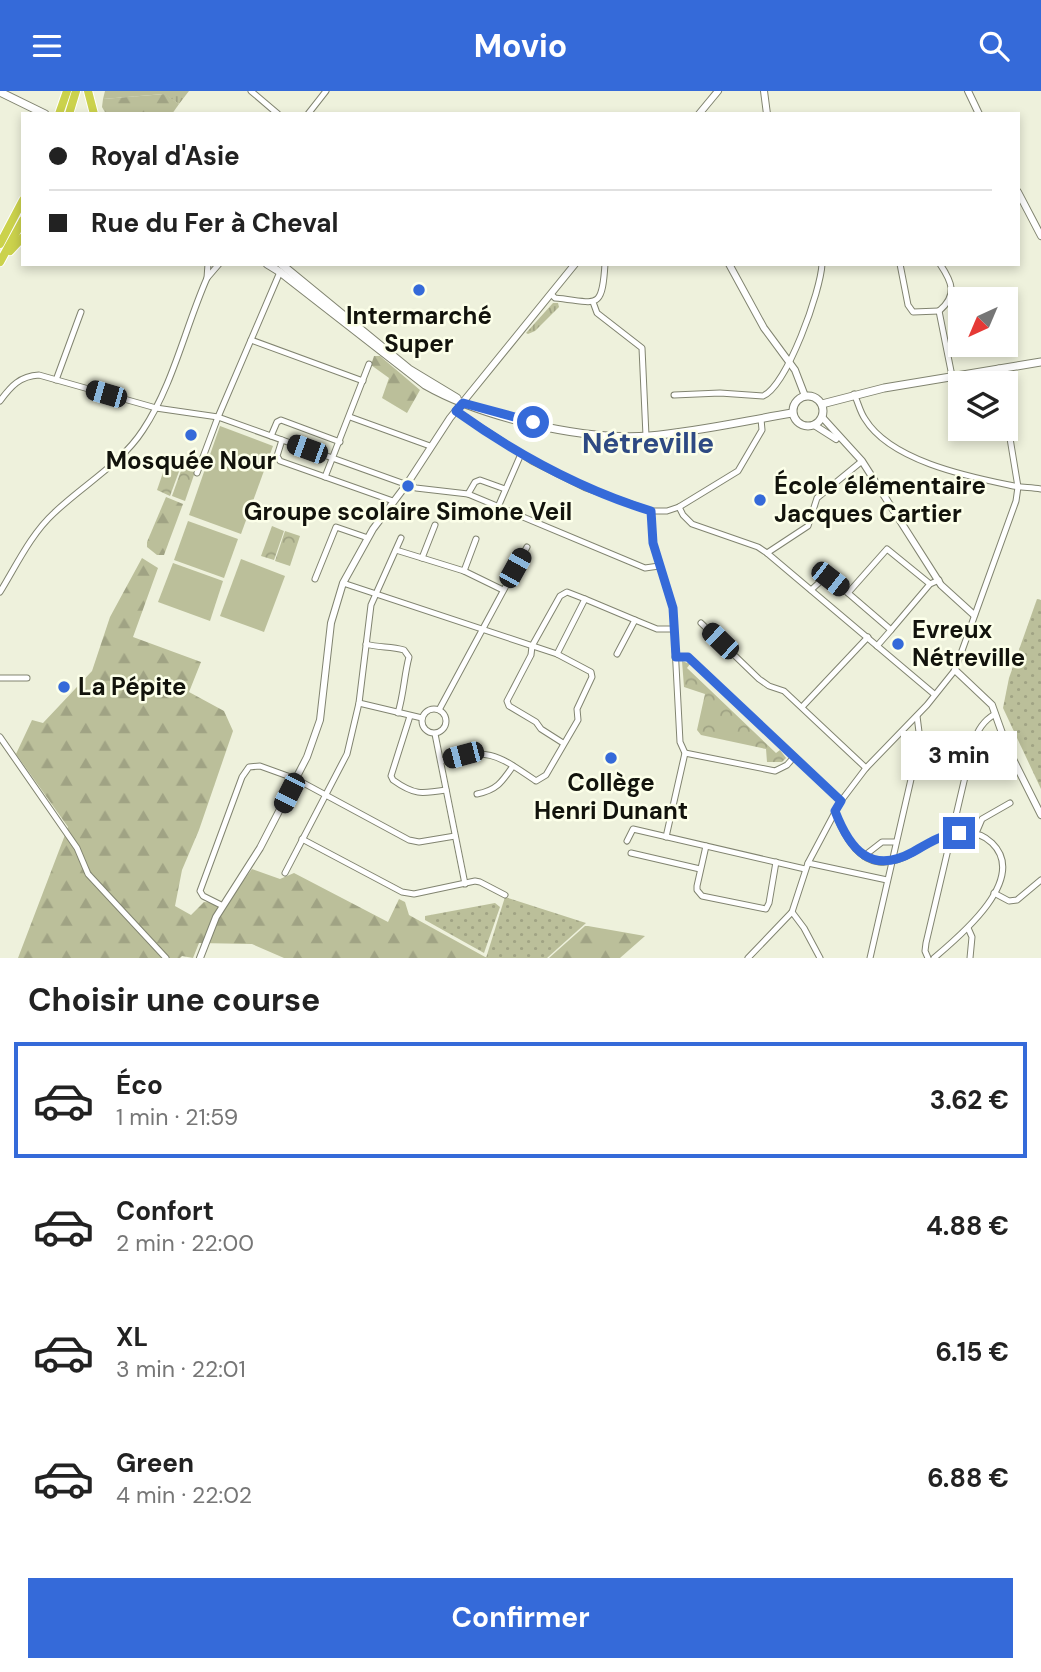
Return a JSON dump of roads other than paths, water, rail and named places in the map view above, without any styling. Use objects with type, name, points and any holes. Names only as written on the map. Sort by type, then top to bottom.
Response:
[{"type":"highway","points":[[63,112],[65,91]]},
{"type":"highway","points":[[63,112],[76,91]]},
{"type":"highway","points":[[88,91],[93,112]]},
{"type":"highway","points":[[0,244],[21,204]]},
{"type":"highway","points":[[1,260],[21,224]]},
{"type":"highway","points":[[1,260],[21,239]]},
{"type":"main road","points":[[0,92],[42,112]]},
{"type":"main road","points":[[281,268],[405,372],[446,397],[511,417],[576,433],[646,436],[717,428],[792,413]]},
{"type":"main road","points":[[982,371],[1041,362]]},
{"type":"main road","points":[[822,404],[854,394],[948,377]]},
{"type":"main road","points":[[805,396],[815,397],[822,404],[822,417],[814,425],[797,423],[792,413],[795,402],[805,396]]},
{"type":"street","points":[[251,91],[276,112]]},
{"type":"street","points":[[310,112],[326,91]]},
{"type":"street","points":[[701,112],[718,91]]},
{"type":"street","points":[[764,91],[767,112]]},
{"type":"street","points":[[968,91],[978,112]]},
{"type":"street","points":[[1020,196],[1041,236]]},
{"type":"street","points":[[0,592],[52,514],[131,447],[156,408],[207,278],[208,266]]},
{"type":"street","points":[[207,278],[217,266]]},
{"type":"street","points":[[200,958],[210,928],[260,848],[307,757],[320,720],[331,623],[343,583],[368,538],[407,484],[430,446],[573,266]]},
{"type":"street","points":[[551,294],[555,298],[593,302],[599,299],[603,292],[605,266]]},
{"type":"street","points":[[730,266],[764,328],[789,361],[805,396]]},
{"type":"street","points":[[674,395],[769,393],[789,361],[817,294],[822,266]]},
{"type":"street","points":[[900,266],[908,305],[913,312],[939,311],[945,306],[952,282],[941,266]]},
{"type":"street","points":[[197,473],[281,268]]},
{"type":"street","points":[[593,302],[597,313],[642,348],[646,436]]},
{"type":"street","points":[[939,311],[952,371]]},
{"type":"street","points":[[56,380],[81,312]]},
{"type":"street","points":[[251,340],[363,381]]},
{"type":"street","points":[[325,477],[369,364]]},
{"type":"street","points":[[0,401],[15,383],[27,376],[39,375],[156,408],[218,417],[416,488],[468,494],[645,568],[659,566]]},
{"type":"street","points":[[854,394],[865,420],[881,437],[900,450],[951,470],[1018,487],[1041,489]]},
{"type":"street","points":[[456,411],[521,454],[586,488],[651,511],[667,511],[679,507],[738,471],[762,430],[761,419]]},
{"type":"street","points":[[350,417],[430,446]]},
{"type":"street","points":[[822,417],[862,461],[944,589],[974,615]]},
{"type":"street","points":[[271,436],[277,422],[281,420],[340,442]]},
{"type":"street","points":[[814,425],[856,454]]},
{"type":"street","points":[[282,440],[278,459],[393,501]]},
{"type":"street","points":[[748,958],[792,912],[807,866],[841,801],[866,768],[917,716],[955,670],[1011,516],[1018,487],[1010,441]]},
{"type":"street","points":[[498,507],[521,454]]},
{"type":"street","points":[[767,553],[808,526],[817,498],[862,461]]},
{"type":"street","points":[[468,494],[475,482],[480,480],[505,489]]},
{"type":"street","points":[[679,507],[692,524],[758,547],[767,553],[934,694]]},
{"type":"street","points":[[651,511],[653,543],[673,608],[680,742],[685,753],[666,837]]},
{"type":"street","points":[[422,558],[435,525]]},
{"type":"street","points":[[316,579],[336,527],[368,538]]},
{"type":"street","points":[[285,873],[347,754],[359,703],[368,617],[375,594],[401,538]]},
{"type":"street","points":[[464,571],[476,539]]},
{"type":"street","points":[[439,710],[527,547]]},
{"type":"street","points":[[848,593],[887,549],[930,584]]},
{"type":"street","points":[[396,550],[464,571],[503,590]]},
{"type":"street","points":[[811,590],[822,580],[830,579],[891,630]]},
{"type":"street","points":[[877,646],[930,584],[939,580]]},
{"type":"street","points":[[343,583],[557,654],[591,671],[592,677],[577,709],[578,719],[546,775],[540,780],[536,781],[494,754],[482,753],[440,761]]},
{"type":"street","points":[[563,743],[509,706],[507,701],[531,655],[532,646],[562,593],[567,592],[657,629],[674,629]]},
{"type":"street","points":[[557,654],[585,599]]},
{"type":"street","points":[[617,654],[635,620]]},
{"type":"street","points":[[701,623],[759,679],[784,691],[866,768]]},
{"type":"street","points":[[802,707],[868,637]]},
{"type":"street","points":[[366,644],[404,650],[409,657],[398,713]]},
{"type":"street","points":[[676,657],[688,657],[841,801]]},
{"type":"street","points":[[955,670],[988,699],[1007,747],[1041,815]]},
{"type":"street","points":[[0,678],[27,678]]},
{"type":"street","points":[[359,703],[422,718]]},
{"type":"street","points":[[422,718],[428,711],[439,710]]},
{"type":"street","points":[[435,734],[442,730],[446,723],[439,710]]},
{"type":"street","points":[[928,958],[926,943],[973,743],[979,728],[986,719],[995,714]]},
{"type":"street","points":[[410,716],[391,776],[393,781],[406,790],[419,794],[446,790]]},
{"type":"street","points":[[870,958],[920,740],[917,716]]},
{"type":"street","points":[[422,718],[424,729],[435,734]]},
{"type":"street","points":[[435,734],[465,884]]},
{"type":"street","points":[[0,737],[77,849],[88,874],[164,958]]},
{"type":"street","points":[[685,753],[775,771],[787,765],[794,757]]},
{"type":"street","points":[[477,794],[491,792],[499,787],[513,765]]},
{"type":"street","points":[[223,906],[203,896],[200,891],[242,777],[249,767],[260,766],[296,779],[409,840],[419,842],[455,836]]},
{"type":"street","points":[[976,833],[982,819],[1010,803]]},
{"type":"street","points":[[835,811],[847,837],[864,856],[878,862],[891,862],[951,833],[976,833],[996,847],[1004,862],[1000,885],[968,928],[934,958]]},
{"type":"street","points":[[627,841],[633,829],[776,862],[887,880]]},
{"type":"street","points":[[302,839],[402,892],[414,894],[480,882],[505,895]]},
{"type":"street","points":[[864,856],[882,842],[896,842]]},
{"type":"street","points":[[706,846],[697,886],[699,894],[763,909],[769,903],[776,862]]},
{"type":"street","points":[[631,853],[700,869]]},
{"type":"street","points":[[994,893],[1009,901],[1017,900],[1041,880]]},
{"type":"street","points":[[792,912],[820,958]]},
{"type":"street","points":[[968,928],[972,937],[970,958]]},
{"type":"street","points":[[941,958],[944,949]]},
{"type":"place","name":"Intermarché Super","points":[[419,290]]},
{"type":"place","name":"Mosquée Nour","points":[[191,435]]},
{"type":"place","name":"Groupe scolaire Simone Veil","points":[[408,486]]},
{"type":"place","name":"École élémentaire Jacques Cartier","points":[[760,500]]},
{"type":"place","name":"Evreux Nétreville","points":[[898,644]]},
{"type":"place","name":"La Pépite","points":[[64,687]]},
{"type":"place","name":"Collège Henri Dunant","points":[[611,758]]},
{"type":"district","name":"Nétreville","points":[[648,443]]}]
